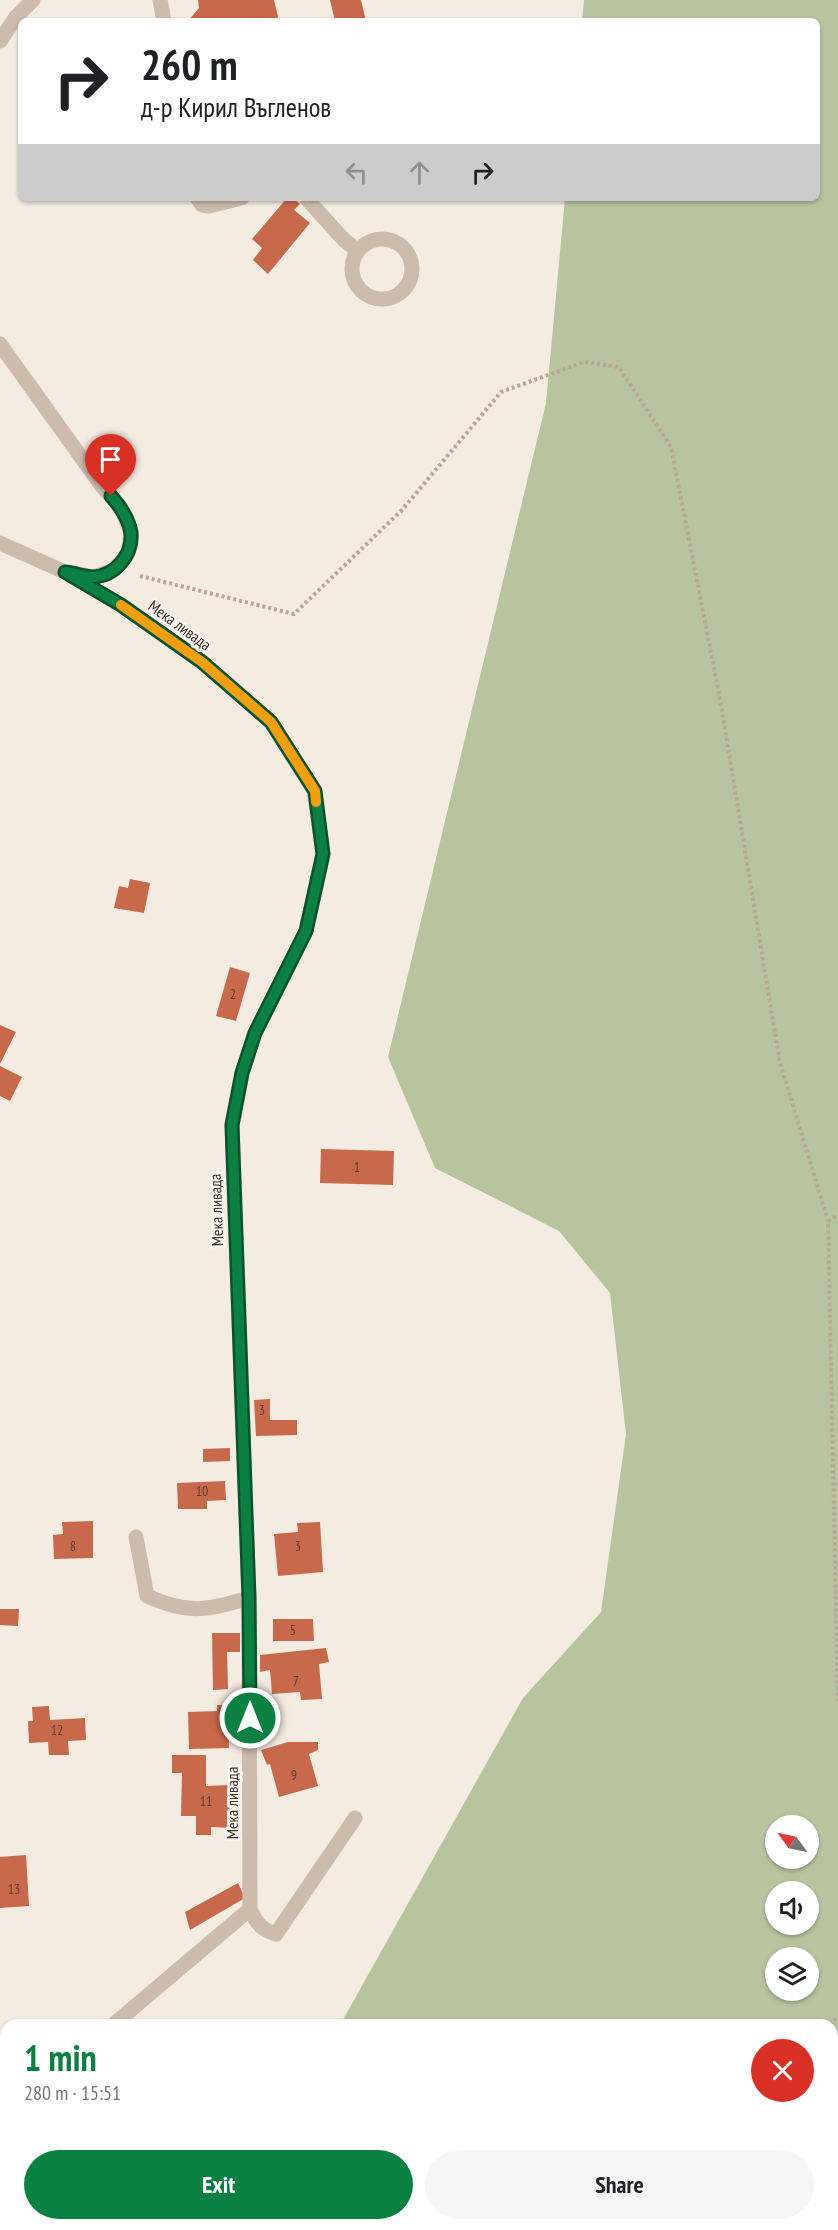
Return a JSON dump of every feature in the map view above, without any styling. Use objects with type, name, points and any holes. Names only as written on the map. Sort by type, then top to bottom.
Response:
[{"type":"street","points":[[0,41],[16,17],[33,0]]},
{"type":"street","points":[[160,0],[163,18]]},
{"type":"street","points":[[199,201],[202,205],[209,206],[230,201]]},
{"type":"street","points":[[309,201],[344,240],[358,251]]},
{"type":"street","points":[[384,238],[405,248],[413,271],[402,292],[380,300],[358,290],[351,267],[358,251],[362,245],[384,238]]},
{"type":"street","points":[[0,344],[101,485],[121,508],[131,532],[128,554],[114,570],[93,577],[65,572]]},
{"type":"street","name":"Мека ливада","points":[[0,543],[65,572],[121,605],[202,662],[271,722],[315,791],[323,854],[306,931],[255,1033],[242,1073],[232,1125],[249,1598],[250,1909]]},
{"type":"street","points":[[136,1537],[147,1596],[171,1607],[207,1610],[249,1598]]},
{"type":"street","points":[[120,2019],[250,1909],[255,1922],[267,1932],[276,1934],[355,1818]]},
{"type":"path","points":[[114,570],[294,614],[402,510],[501,392],[584,362],[619,367],[671,447],[720,699],[780,1063],[828,1221],[838,1704]]},
{"type":"path","points":[[828,1221],[838,1215]]},
{"type":"green space","points":[[584,0],[838,0],[838,2019],[343,2019],[523,1698],[601,1612],[626,1434],[610,1293],[559,1231],[435,1168],[388,1057],[546,403],[565,201],[820,201],[820,18],[582,18]]},
{"type":"building","points":[[198,0],[274,0],[278,18],[191,18],[199,8]]},
{"type":"building","points":[[330,0],[361,0],[365,18],[334,18]]},
{"type":"building","points":[[284,201],[296,201],[300,204],[294,210],[310,223],[268,274],[253,260],[262,248],[252,239]]},
{"type":"building","points":[[130,879],[150,883],[144,913],[114,908],[119,886],[128,888]]},
{"type":"building","points":[[230,967],[250,973],[236,1021],[216,1016]]},
{"type":"building","points":[[0,1025],[16,1032],[0,1064]]},
{"type":"building","points":[[0,1066],[22,1077],[10,1101],[0,1096]]},
{"type":"building","points":[[321,1149],[394,1151],[393,1185],[320,1183]]},
{"type":"building","points":[[270,1399],[270,1420],[297,1420],[297,1435],[256,1436],[254,1400]]},
{"type":"building","points":[[230,1448],[230,1461],[203,1462],[203,1449]]},
{"type":"building","points":[[225,1481],[226,1500],[207,1501],[207,1509],[178,1509],[177,1483]]},
{"type":"building","points":[[93,1521],[93,1558],[54,1559],[53,1535],[63,1534],[62,1522]]},
{"type":"building","points":[[320,1522],[323,1572],[278,1576],[274,1534],[298,1532],[297,1523]]},
{"type":"building","points":[[0,1609],[19,1609],[18,1626],[0,1625]]},
{"type":"building","points":[[273,1619],[313,1619],[314,1641],[273,1641]]},
{"type":"building","points":[[212,1633],[240,1633],[240,1652],[227,1652],[228,1689],[213,1690]]},
{"type":"building","points":[[326,1648],[329,1662],[319,1664],[322,1699],[301,1700],[300,1692],[272,1694],[270,1670],[260,1672],[260,1655]]},
{"type":"building","points":[[217,1705],[228,1705],[229,1748],[189,1749],[188,1712],[217,1711]]},
{"type":"building","points":[[49,1706],[50,1720],[85,1718],[86,1740],[68,1741],[69,1755],[49,1755],[48,1742],[29,1743],[28,1721],[33,1721],[32,1707]]},
{"type":"building","points":[[288,1742],[318,1742],[318,1750],[309,1754],[318,1786],[279,1797],[270,1764],[267,1765],[261,1750]]},
{"type":"building","points":[[172,1755],[206,1755],[206,1786],[231,1785],[231,1828],[211,1827],[211,1835],[196,1835],[196,1816],[181,1816],[182,1773],[172,1773]]},
{"type":"building","points":[[26,1855],[29,1906],[0,1908],[0,1857]]},
{"type":"building","points":[[238,1883],[245,1898],[190,1930],[185,1912]]},
{"type":"slow traffic","points":[[121,605],[202,662],[271,722],[315,791],[316,802]]},
{"type":"route","points":[[111,496],[121,508],[131,532],[128,554],[114,570],[93,577],[65,572],[121,605],[202,662],[271,722],[315,791],[323,854],[306,931],[255,1033],[242,1073],[232,1125],[249,1598],[250,1718]]}]
